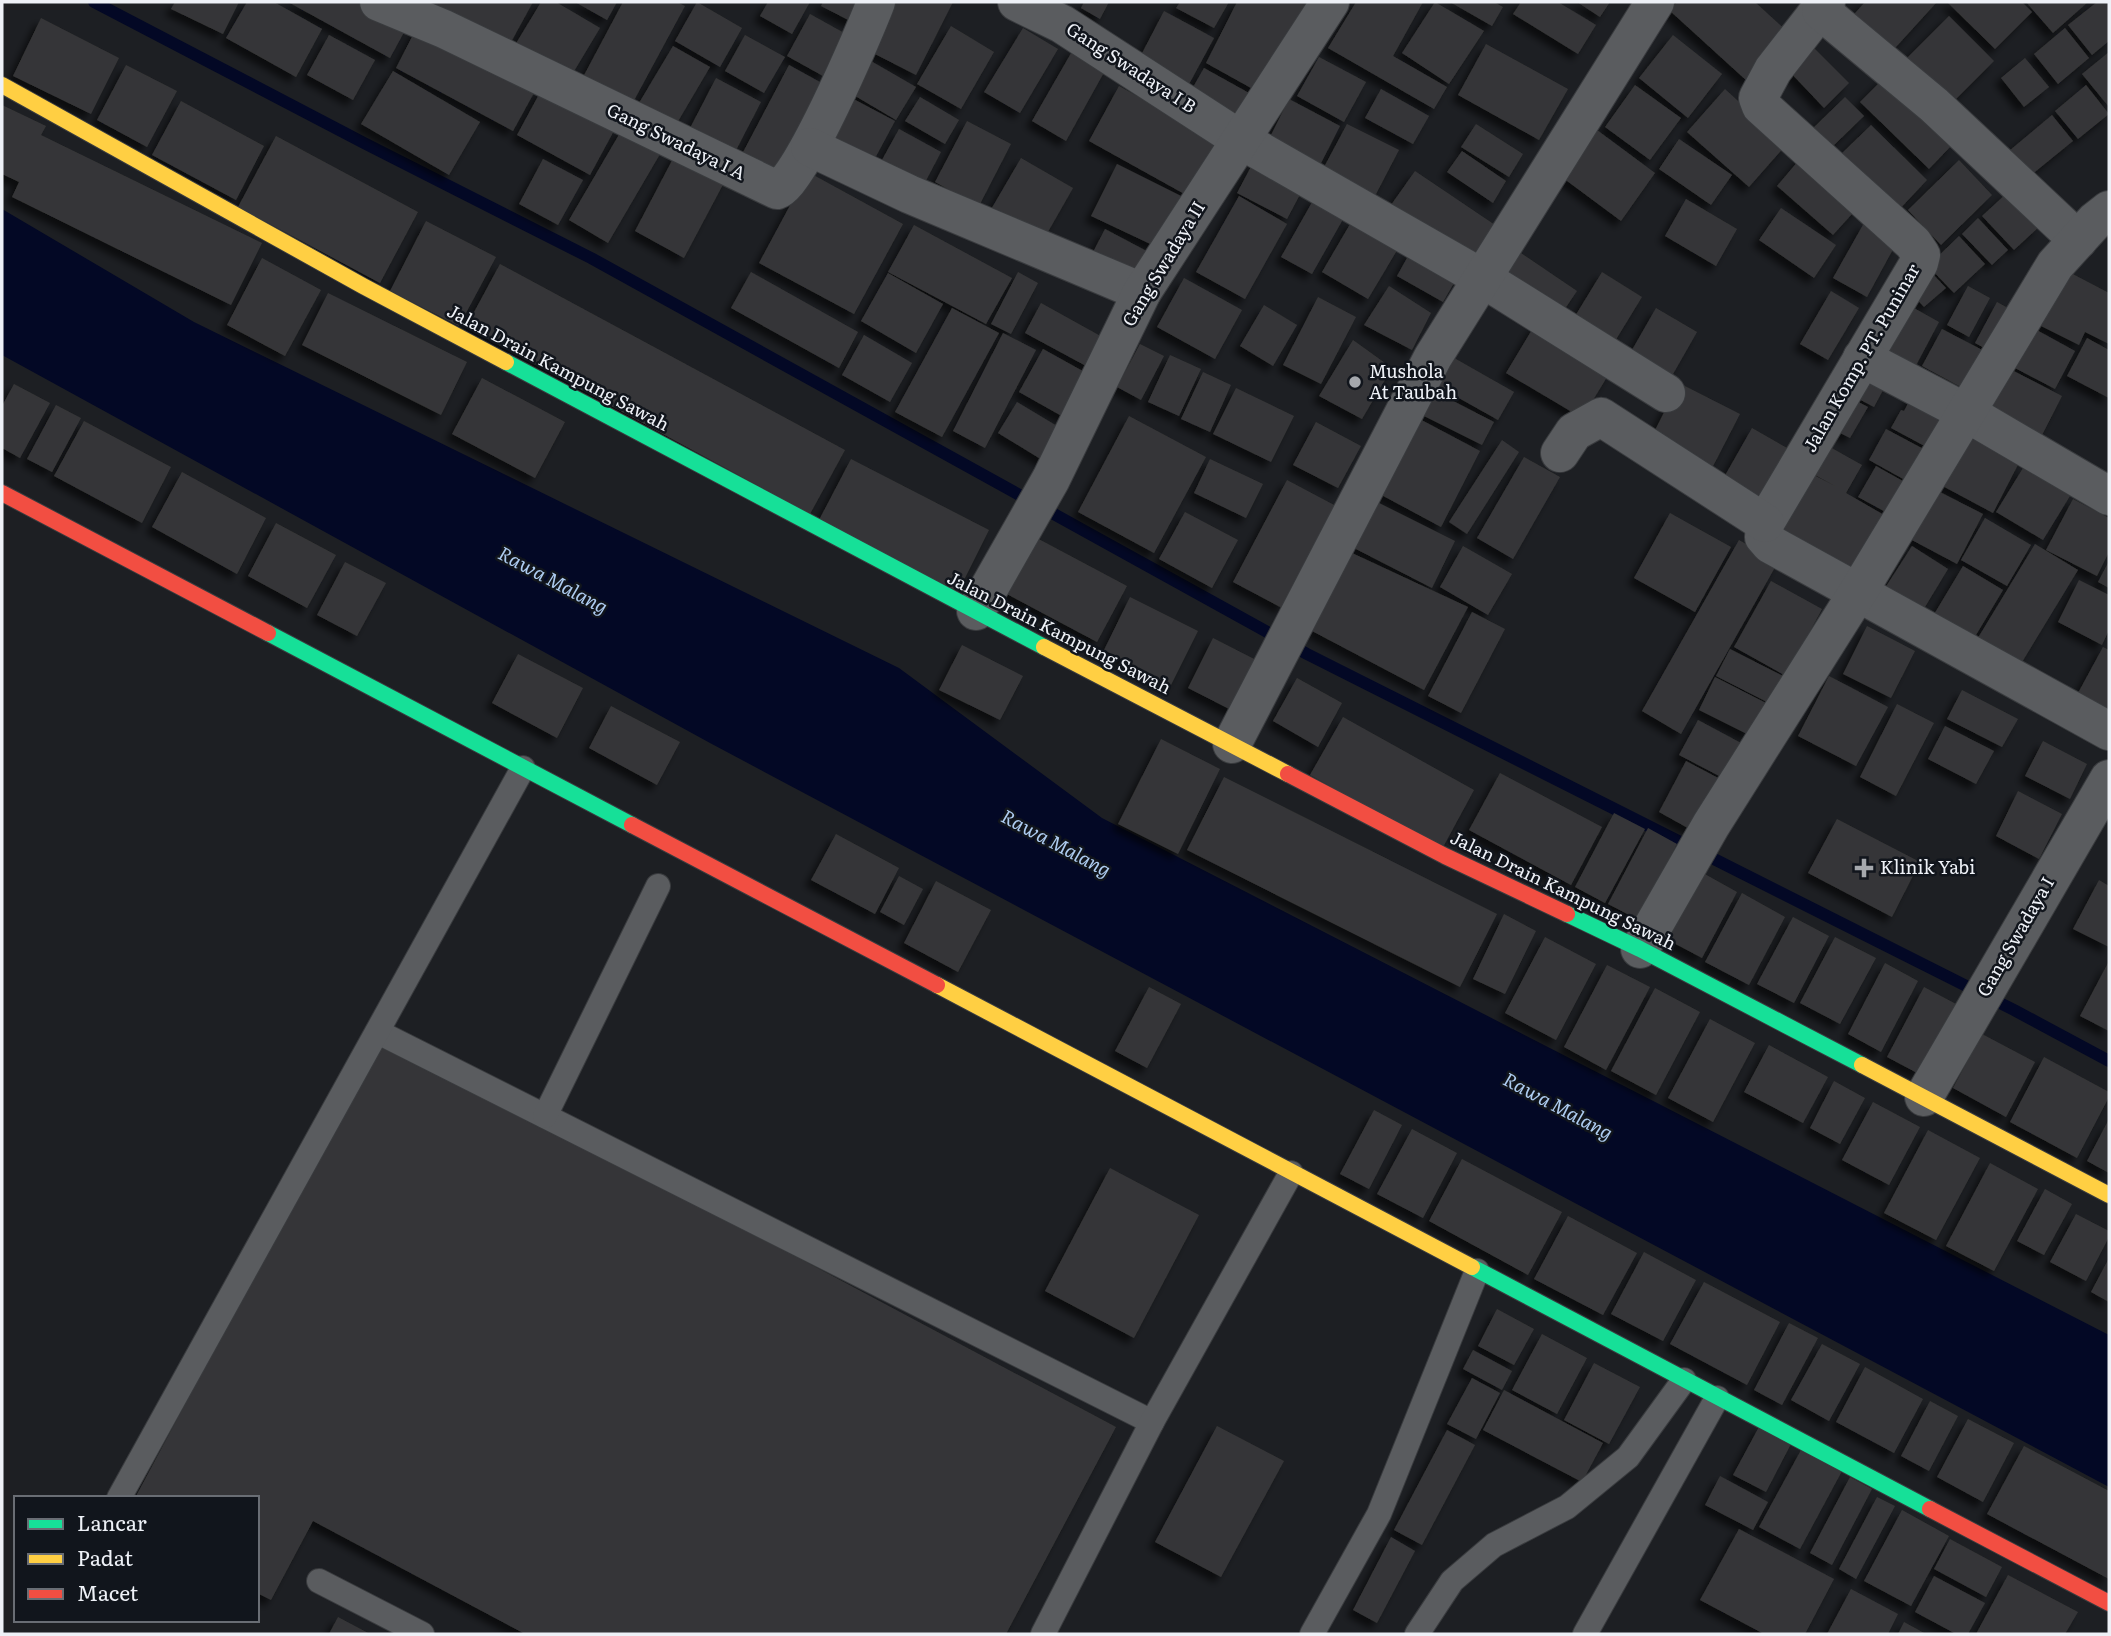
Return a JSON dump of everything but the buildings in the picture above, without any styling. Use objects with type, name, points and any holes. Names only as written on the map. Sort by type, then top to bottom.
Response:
[{"type":"street","name":"Gang Swadaya I A","points":[[379,2],[443,29],[778,190],[785,187],[810,147],[876,2]]},
{"type":"street","name":"Gang Swadaya I B","points":[[1017,2],[1062,24],[1241,140],[1482,278],[1666,393]]},
{"type":"street","name":"Gang Swadaya II","points":[[976,611],[1051,479],[1143,292],[1330,2]]},
{"type":"street","points":[[1232,744],[1433,357],[1655,2]]},
{"type":"street","points":[[1824,6],[2078,240]]},
{"type":"street","name":"Jalan Komp. PT. Puninar","points":[[1767,533],[1862,358],[1919,264],[1921,255],[1918,248],[1761,106],[1758,98],[1773,70],[1824,6]]},
{"type":"street","name":"Jalan Drain Kampung Sawah","points":[[2,85],[363,286],[976,611],[1445,856],[1640,949],[2109,1195]]},
{"type":"street","points":[[810,147],[909,194],[1143,292]]},
{"type":"street","points":[[1640,949],[1711,825],[1858,592],[2055,265],[2095,221],[2109,211]]},
{"type":"street","points":[[1862,358],[1967,413],[2109,496]]},
{"type":"street","points":[[1560,453],[1574,432],[1601,417],[1767,533],[1858,592],[2109,731]]},
{"type":"street","points":[[2,493],[2109,1603]]},
{"type":"street","name":"Gang Swadaya I","points":[[1924,1097],[2109,779]]},
{"type":"lane","points":[[120,1496],[523,768]]},
{"type":"lane","points":[[545,1116],[659,886]]},
{"type":"lane","points":[[379,1032],[1152,1422]]},
{"type":"lane","points":[[1042,1634],[1152,1422],[1291,1173]]},
{"type":"lane","points":[[1312,1634],[1379,1514],[1477,1271]]},
{"type":"lane","points":[[1417,1634],[1452,1581],[1494,1545],[1567,1507],[1628,1457],[1684,1380]]},
{"type":"lane","points":[[1585,1634],[1717,1398]]},
{"type":"lane","points":[[319,1581],[422,1634]]},
{"type":"water","name":"Rawa Malang","points":[[2,209],[194,322],[899,668],[1102,818],[2109,1335],[2109,1487],[710,743],[2,355]]},
{"type":"waterway","points":[[94,2],[591,258],[1307,654],[2014,1010],[2109,1061]]},
{"type":"traffic: fast","points":[[506,362],[1044,647]]},
{"type":"traffic: fast","points":[[268,633],[632,825]]},
{"type":"traffic: fast","points":[[1567,914],[1640,949],[1862,1065]]},
{"type":"traffic: fast","points":[[1472,1267],[1930,1509]]},
{"type":"traffic: slow","points":[[2,85],[363,286],[506,362]]},
{"type":"traffic: slow","points":[[1044,647],[1288,774]]},
{"type":"traffic: slow","points":[[937,985],[1472,1267]]},
{"type":"traffic: slow","points":[[1862,1065],[2109,1195]]},
{"type":"traffic: jam","points":[[2,493],[268,633]]},
{"type":"traffic: jam","points":[[1288,774],[1445,856],[1567,914]]},
{"type":"traffic: jam","points":[[632,825],[937,985]]},
{"type":"traffic: jam","points":[[1930,1509],[2109,1603]]},
{"type":"place","name":"Mushola At Taubah","points":[[1355,382]]},
{"type":"place","name":"Klinik Yabi","points":[[1864,868]]}]
